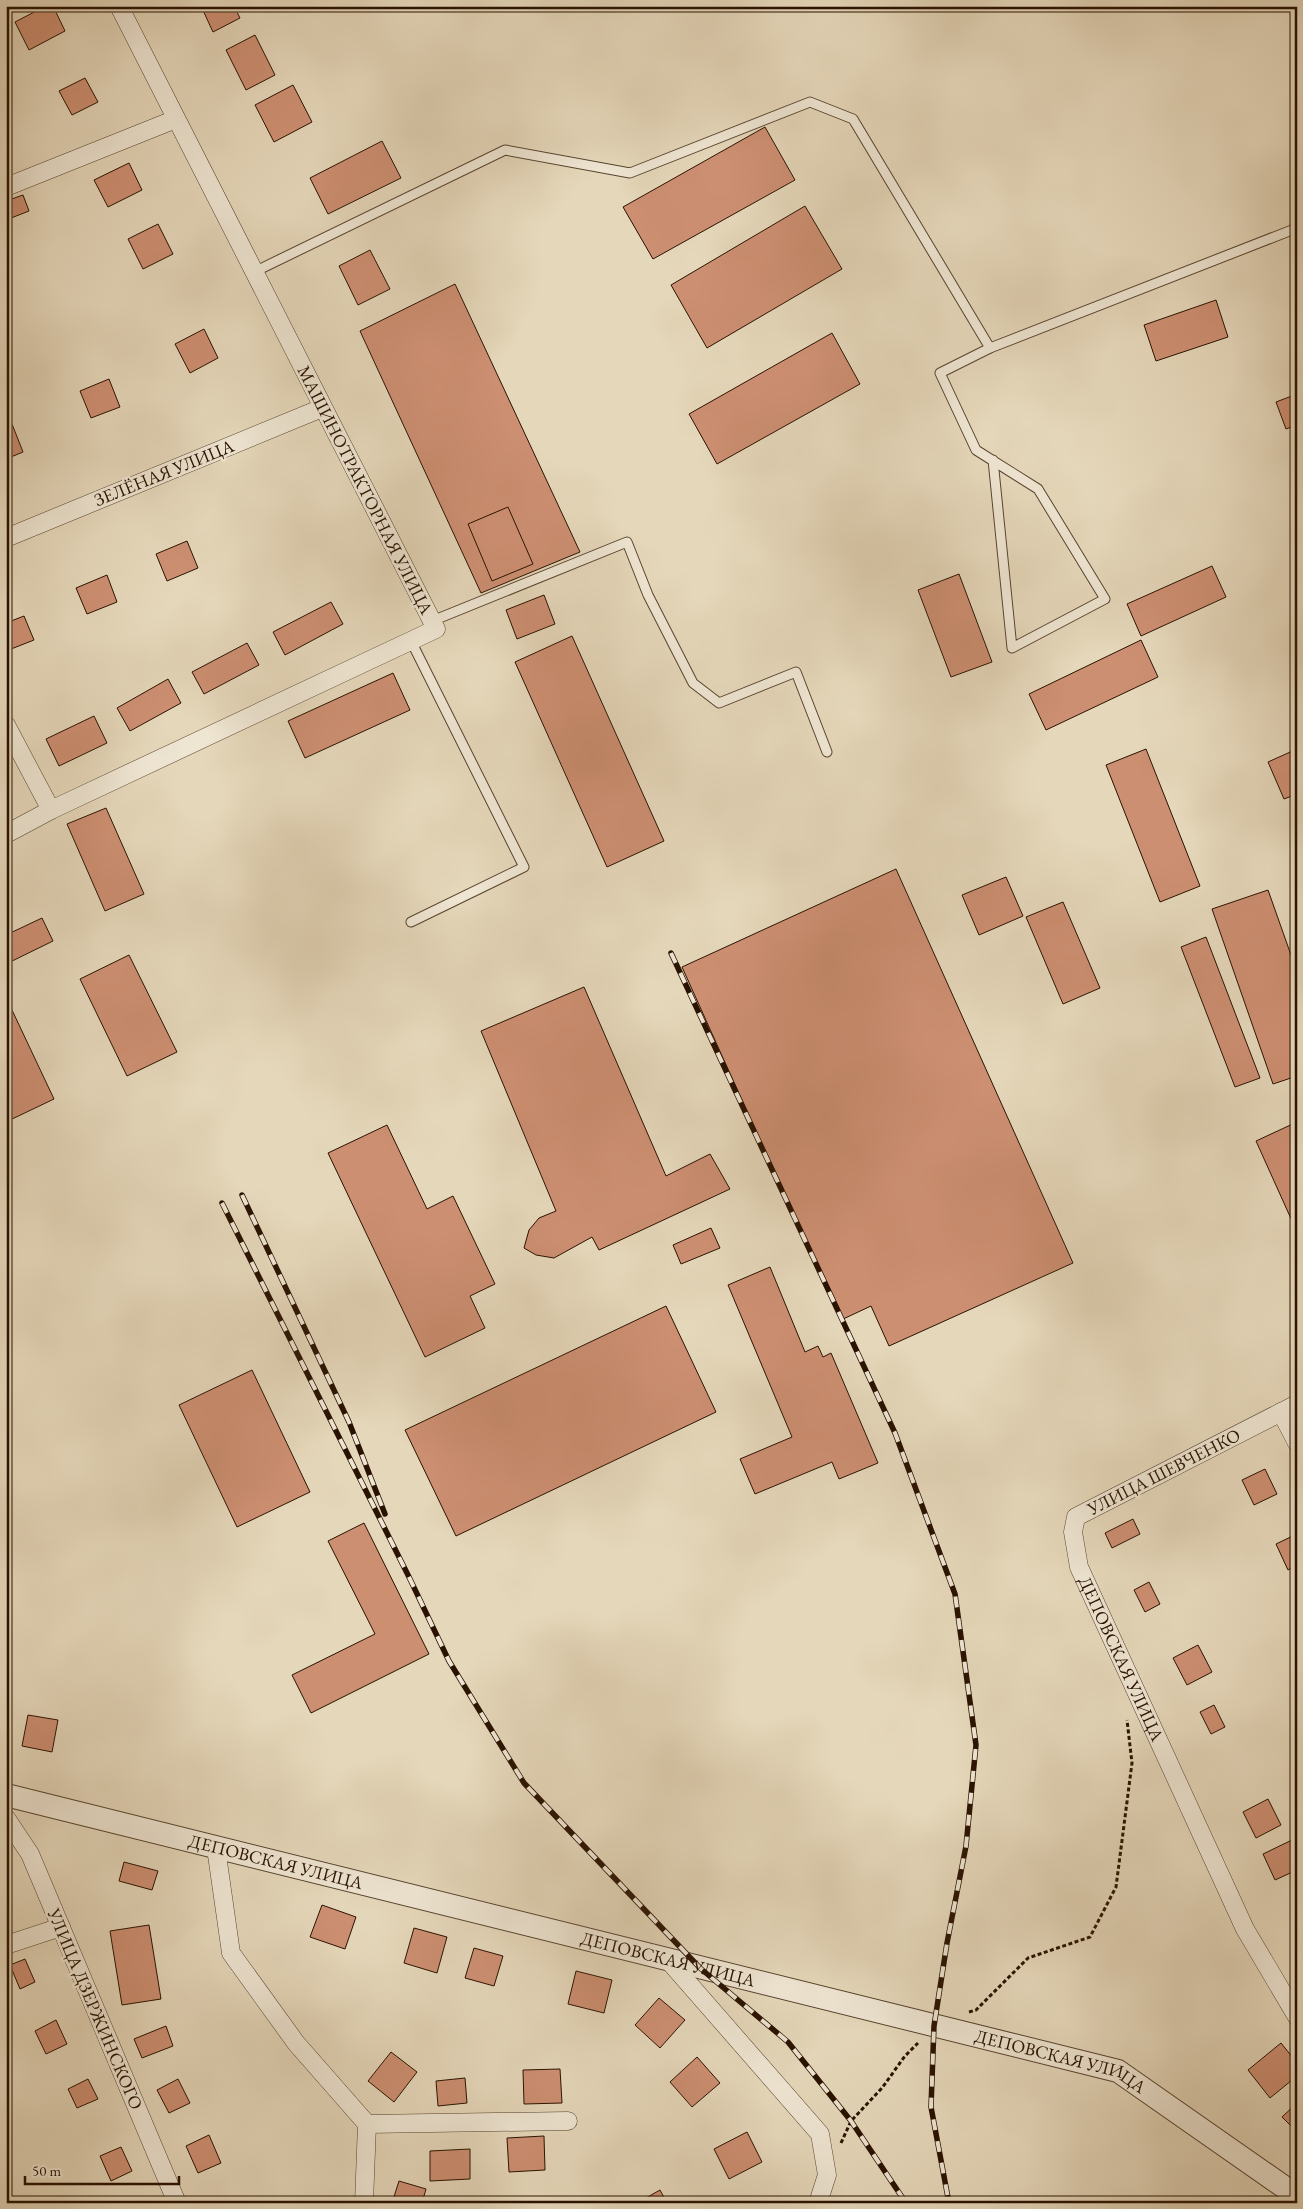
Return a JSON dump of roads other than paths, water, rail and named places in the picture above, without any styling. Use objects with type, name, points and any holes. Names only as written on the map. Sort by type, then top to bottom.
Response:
[{"type":"street","name":"МАШИНОТРАКТОРНАЯ УЛИЦА","points":[[6,834],[51,810],[436,629],[119,6]]},
{"type":"street","points":[[6,187],[176,119]]},
{"type":"street","name":"ЗЕЛЁНАЯ УЛИЦА","points":[[6,538],[322,408]]},
{"type":"street","points":[[6,725],[51,810]]},
{"type":"street","name":"УЛИЦА ШЕВЧЕНКО","points":[[1079,1568],[1073,1532],[1076,1517],[1297,1404]]},
{"type":"street","points":[[1281,1412],[1297,1443]]},
{"type":"street","name":"ДЕПОВСКАЯ УЛИЦА","points":[[1079,1568],[1245,1929],[1297,2017]]},
{"type":"street","name":"ДЕПОВСКАЯ УЛИЦА","points":[[6,1795],[1118,2071],[1297,2196]]},
{"type":"street","name":"УЛИЦА ДЗЕРЖИНСКОГО","points":[[6,1818],[30,1854],[177,2203]]},
{"type":"street","points":[[216,1848],[231,1953],[296,2043],[367,2124],[364,2203]]},
{"type":"street","points":[[6,1945],[61,1927]]},
{"type":"street","points":[[670,1961],[820,2134],[827,2175],[818,2203]]},
{"type":"street","points":[[367,2124],[568,2121]]},
{"type":"lane","points":[[254,272],[505,150],[630,173],[810,102],[853,119],[990,348]]},
{"type":"lane","points":[[993,460],[1012,648],[1105,599],[1038,489],[993,460],[976,450],[940,374],[990,348],[1297,228]]},
{"type":"lane","points":[[432,621],[627,542],[648,595],[693,683],[719,703],[796,672],[827,752]]},
{"type":"lane","points":[[411,641],[524,867],[411,922]]},
{"type":"railway","points":[[671,953],[895,1433],[955,1594],[976,1745],[966,1846],[947,1943],[934,2026],[931,2107],[949,2203]]},
{"type":"railway","points":[[242,1195],[349,1422],[385,1514]]},
{"type":"railway","points":[[222,1203],[449,1661],[524,1783],[700,1968],[788,2042],[851,2121],[906,2203]]}]
